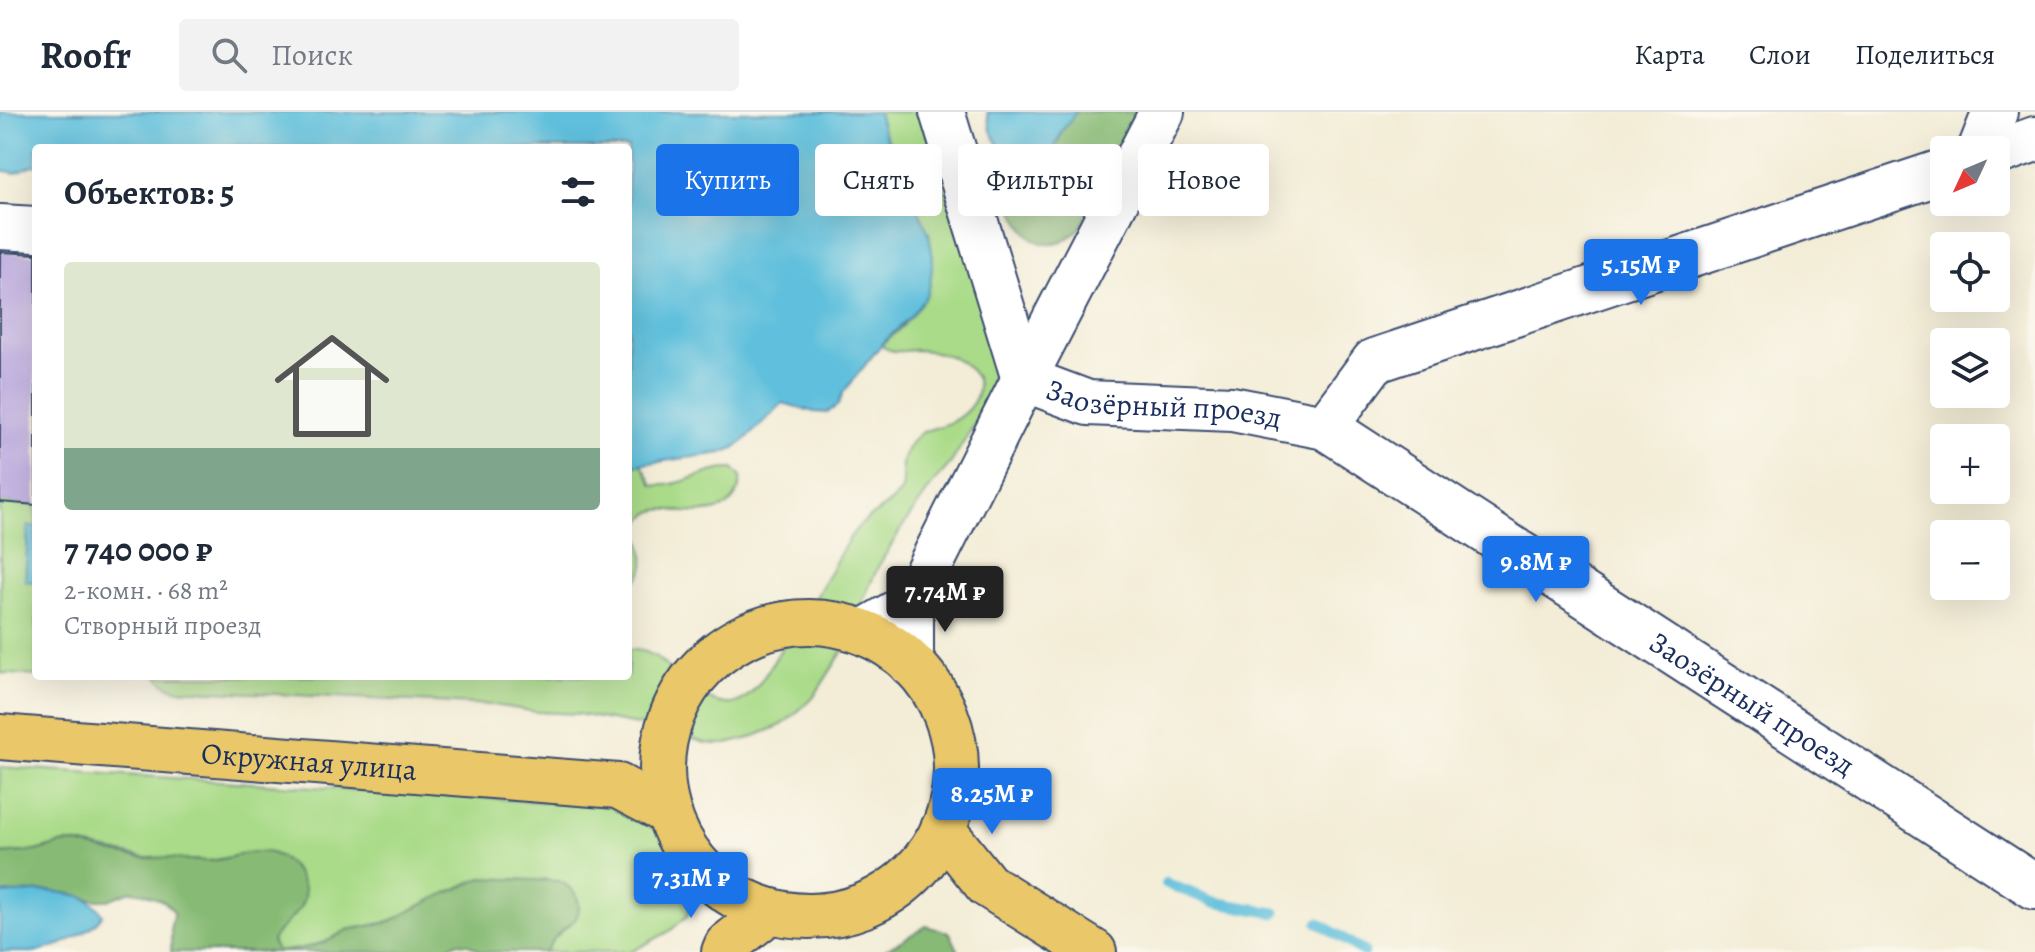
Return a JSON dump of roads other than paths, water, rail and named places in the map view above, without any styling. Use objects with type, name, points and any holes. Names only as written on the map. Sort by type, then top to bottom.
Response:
[{"type":"main road","points":[[809,621],[856,628],[898,651],[911,664],[932,687],[953,733],[957,783],[944,831],[916,872],[876,902],[828,917],[778,915],[732,896],[695,865],[671,823],[661,776],[662,761],[666,729],[686,686],[719,651],[761,629],[809,621]]},
{"type":"main road","name":"Окружная улица","points":[[0,737],[618,786]]},
{"type":"main road","points":[[618,786],[662,761]]},
{"type":"main road","points":[[618,786],[669,813]]},
{"type":"main road","points":[[944,831],[987,885],[1094,952]]},
{"type":"main road","points":[[916,872],[987,885]]},
{"type":"main road","points":[[722,887],[726,948]]},
{"type":"main road","points":[[726,948],[770,911]]},
{"type":"street","points":[[942,112],[1024,379]]},
{"type":"street","points":[[911,664],[911,604],[1162,112]]},
{"type":"street","points":[[1986,136],[1995,112]]},
{"type":"street","points":[[2010,148],[2035,139]]},
{"type":"street","points":[[1325,427],[1374,361],[1930,176]]},
{"type":"street","points":[[0,227],[32,229]]},
{"type":"street","name":"Заозёрный проезд","points":[[1024,379],[1088,403],[1232,409],[1325,427],[2035,887]]},
{"type":"street","points":[[863,632],[911,604]]},
{"type":"water","points":[[0,112],[878,112],[889,144],[815,144],[815,216],[921,216],[929,233],[933,258],[926,296],[910,317],[881,345],[843,393],[838,405],[827,413],[783,403],[745,440],[722,453],[632,465],[632,144],[32,144],[32,165],[15,173],[0,170]]},
{"type":"water","points":[[987,112],[1076,112],[1056,144],[999,144],[991,131]]},
{"type":"water","points":[[28,526],[32,526],[32,582],[25,581]]},
{"type":"water","points":[[49,891],[86,898],[103,914],[90,928],[61,944],[41,951],[0,952],[0,894]]},
{"type":"waterway","points":[[1166,883],[1214,902],[1275,913]]},
{"type":"waterway","points":[[1319,923],[1364,952]]}]
